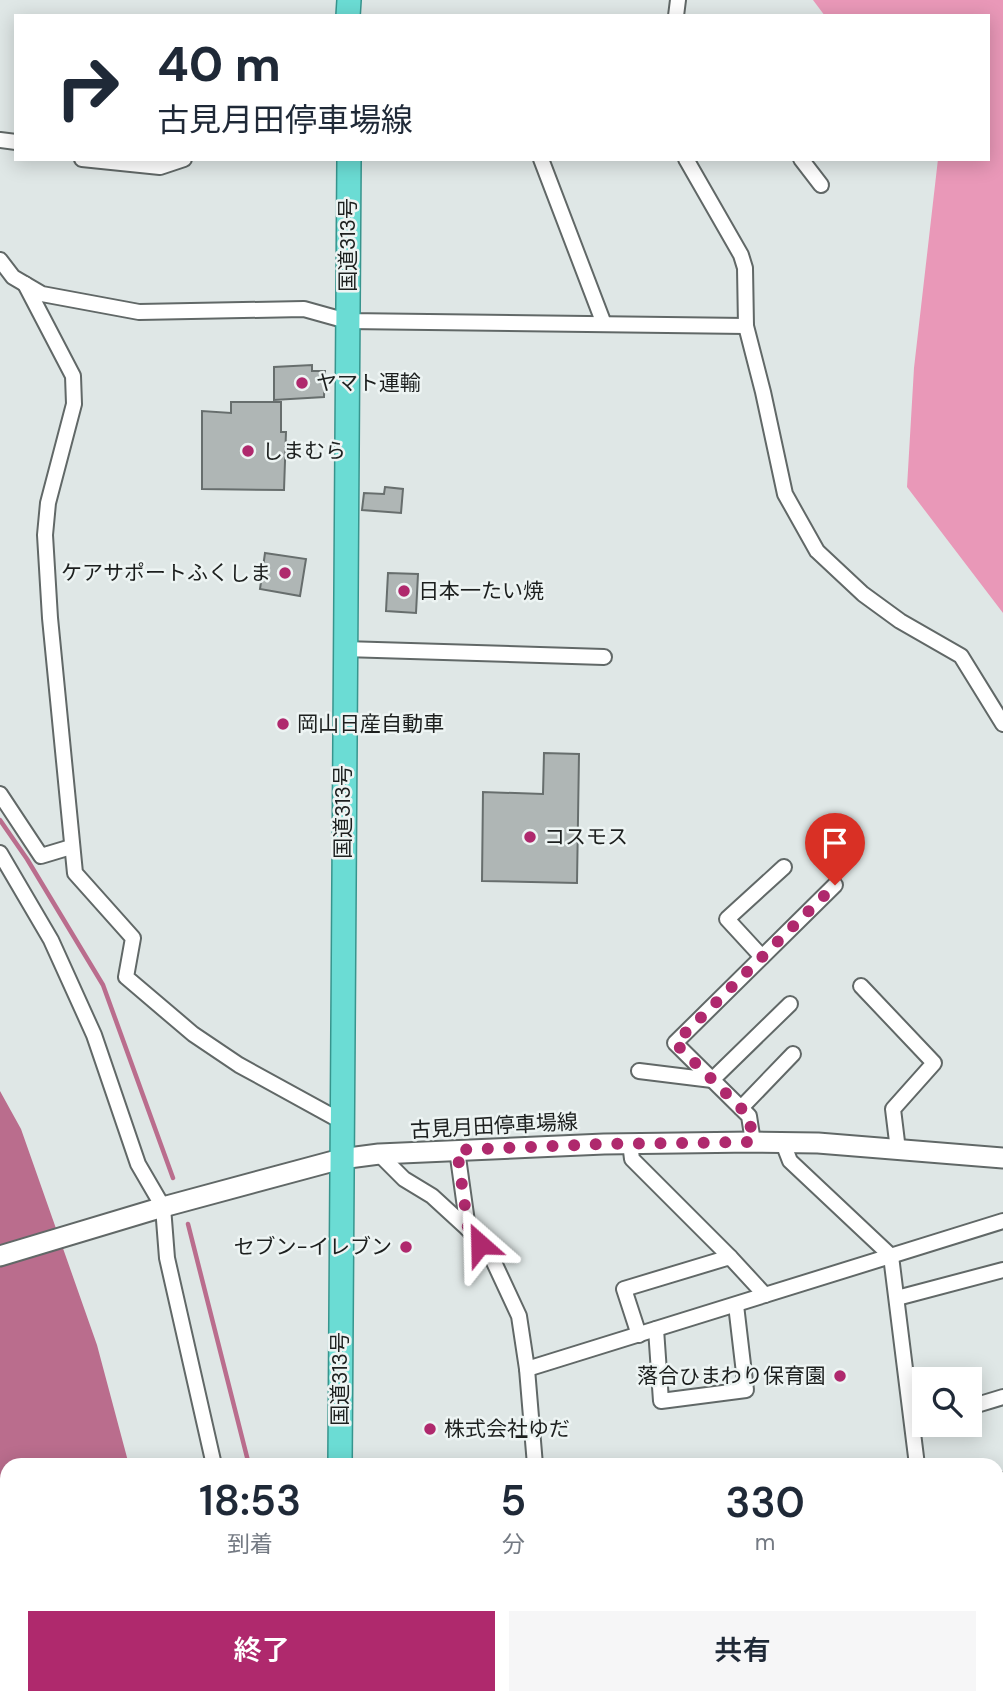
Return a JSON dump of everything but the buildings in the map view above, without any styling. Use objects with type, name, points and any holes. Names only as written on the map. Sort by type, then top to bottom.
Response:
[{"type":"highway","name":"国道313号","points":[[340,1458],[349,161]]},
{"type":"main road","name":"古見月田停車場線","points":[[0,1256],[341,1159],[379,1154],[630,1143],[753,1142],[1003,1158]]},
{"type":"street","points":[[102,161],[160,167],[178,161]]},
{"type":"street","points":[[542,161],[604,324]]},
{"type":"street","points":[[688,161],[746,268],[746,326],[785,494],[817,551],[863,594],[900,621],[961,656],[1003,724]]},
{"type":"street","points":[[803,161],[821,185]]},
{"type":"street","points":[[0,260],[13,277],[42,295],[139,312],[304,309],[347,321],[746,326]]},
{"type":"street","points":[[25,284],[73,376],[74,404],[48,503],[45,535],[50,618],[75,873],[132,938],[126,977],[193,1034],[239,1065],[341,1121]]},
{"type":"street","points":[[344,649],[604,657]]},
{"type":"street","points":[[0,794],[40,856],[71,847]]},
{"type":"street","points":[[0,853],[51,940],[94,1035],[138,1164],[163,1208],[167,1258],[212,1458]]},
{"type":"street","points":[[762,957],[727,919],[784,867]]},
{"type":"street","points":[[753,1142],[749,1116],[675,1043],[835,885]]},
{"type":"street","points":[[862,986],[934,1063],[893,1109],[898,1150]]},
{"type":"street","points":[[712,1080],[790,1004]]},
{"type":"street","points":[[741,1108],[793,1054]]},
{"type":"street","points":[[639,1071],[712,1080]]},
{"type":"street","points":[[630,1143],[632,1159],[765,1295]]},
{"type":"street","points":[[783,1143],[790,1161],[891,1256],[912,1386]]},
{"type":"street","points":[[457,1150],[468,1228]]},
{"type":"street","points":[[379,1154],[404,1179],[432,1196],[468,1228],[492,1258],[519,1317],[527,1369],[534,1458]]},
{"type":"street","points":[[527,1369],[1003,1221]]},
{"type":"street","points":[[639,1335],[624,1289],[730,1257]]},
{"type":"street","points":[[897,1298],[1003,1270]]},
{"type":"street","points":[[656,1329],[661,1401],[746,1390],[736,1305]]},
{"type":"street","points":[[982,1403],[1003,1397]]},
{"type":"street","points":[[915,1458],[917,1437]]},
{"type":"shaded area","points":[[813,0],[1003,0],[1003,613],[907,487],[914,368],[938,161],[990,161],[990,14],[824,14]]},
{"type":"shaded area","points":[[0,1091],[21,1129],[97,1345],[127,1458],[0,1458]]},
{"type":"waterway","points":[[0,820],[27,859],[103,985],[173,1178]]},
{"type":"waterway","points":[[188,1224],[247,1458]]},
{"type":"place","name":"ヤマト運輸","points":[[302,383]]},
{"type":"place","name":"しまむら","points":[[248,451]]},
{"type":"place","name":"ケアサポートふくしま","points":[[285,573]]},
{"type":"place","name":"日本一たい焼","points":[[404,591]]},
{"type":"place","name":"岡山日産自動車","points":[[283,724]]},
{"type":"place","name":"コスモス","points":[[530,837]]},
{"type":"place","name":"セブン-イレブン","points":[[406,1247]]},
{"type":"place","name":"落合ひまわり保育園","points":[[840,1376]]},
{"type":"place","name":"株式会社ゆだ","points":[[430,1429]]},
{"type":"route","points":[[480,1244],[468,1228],[457,1150],[753,1142],[749,1116],[675,1043],[835,885]]}]
